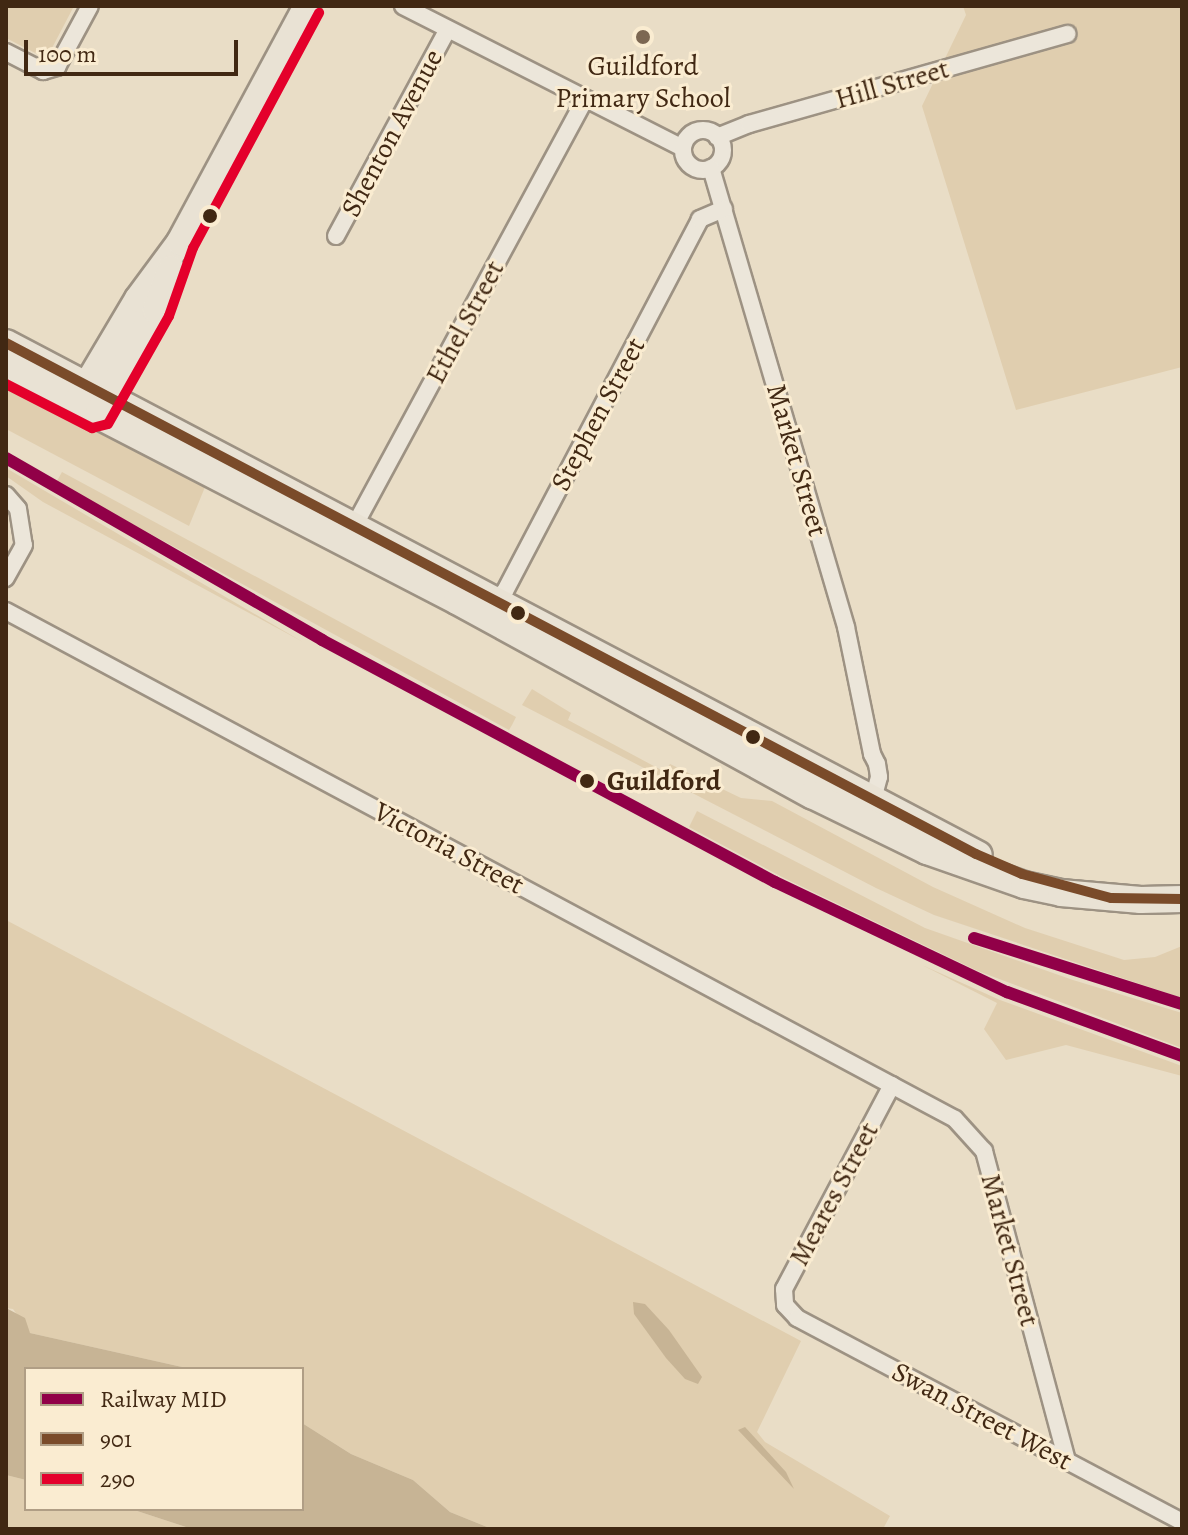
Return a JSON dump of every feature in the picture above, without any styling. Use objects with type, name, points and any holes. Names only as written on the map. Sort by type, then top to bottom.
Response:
[{"type":"highway","points":[[92,400],[156,310],[180,242],[307,6]]},
{"type":"highway","points":[[6,343],[92,400],[349,534],[499,603],[714,717],[864,808]]},
{"type":"highway","points":[[6,368],[92,400]]},
{"type":"highway","points":[[349,534],[513,632],[786,780],[864,808],[1022,874],[1111,898],[1182,899]]},
{"type":"highway","points":[[714,717],[747,741],[781,759],[786,769],[786,780]]},
{"type":"street","points":[[6,52],[43,71],[57,67],[90,6]]},
{"type":"street","points":[[403,6],[584,101],[683,148]]},
{"type":"street","name":"Shenton Avenue","points":[[336,236],[448,29]]},
{"type":"street","name":"Hill Street","points":[[717,137],[749,124],[1068,34]]},
{"type":"street","name":"Ethel Street","points":[[349,534],[584,101]]},
{"type":"street","points":[[696,132],[711,132],[723,150],[711,168],[695,169],[684,157],[683,148],[696,132]]},
{"type":"street","name":"Market Street","points":[[711,168],[846,627],[872,754],[864,808]]},
{"type":"street","name":"Stephen Street","points":[[499,603],[700,219],[724,209]]},
{"type":"street","points":[[6,495],[18,509],[24,545],[6,578]]},
{"type":"street","points":[[499,603],[499,616],[513,632]]},
{"type":"street","name":"Victoria Street","points":[[6,611],[892,1085]]},
{"type":"street","name":"Market Street","points":[[892,1085],[955,1119],[984,1151],[1067,1461]]},
{"type":"street","name":"Meares Street","points":[[785,1305],[784,1289],[892,1085]]},
{"type":"street","name":"Swan Street West","points":[[785,1305],[797,1318],[1182,1522]]},
{"type":"shaded area","points":[[6,6],[74,6],[52,48],[39,55],[6,38]]},
{"type":"shaded area","points":[[963,6],[1182,6],[1182,367],[1016,410],[922,106],[966,15]]},
{"type":"shaded area","points":[[6,377],[198,480],[205,487],[189,526],[6,429]]},
{"type":"shaded area","points":[[6,468],[303,642],[43,502],[6,476]]},
{"type":"shaded area","points":[[62,472],[516,717],[512,725],[509,730],[105,509],[57,481]]},
{"type":"shaded area","points":[[532,689],[571,713],[568,720],[665,772],[670,764],[741,798],[772,801],[933,887],[1025,928],[1124,960],[1155,957],[1182,946],[1182,998],[934,915],[876,888],[522,705]]},
{"type":"shaded area","points":[[697,811],[925,928],[1073,980],[1182,1013],[1182,1048],[978,971],[784,878],[689,827]]},
{"type":"shaded area","points":[[6,920],[801,1341],[757,1432],[765,1442],[890,1516],[883,1529],[492,1529],[450,1512],[413,1480],[351,1454],[304,1424],[304,1367],[182,1367],[30,1333],[13,1309],[6,1308]]},
{"type":"shaded area","points":[[922,965],[1000,1000],[1182,1066],[1182,1076],[1066,1045],[1006,1060],[984,1029],[997,1003]]},
{"type":"shaded area","points":[[633,1302],[645,1304],[669,1330],[702,1377],[698,1384],[685,1379],[666,1358],[634,1314]]},
{"type":"shaded area","points":[[6,1308],[25,1318],[30,1333],[182,1367],[24,1367],[24,1480],[6,1475]]},
{"type":"shaded area","points":[[304,1424],[351,1454],[413,1480],[450,1512],[492,1529],[192,1529],[137,1511],[304,1511]]},
{"type":"shaded area","points":[[745,1427],[786,1472],[794,1489],[738,1430]]},
{"type":"shaded area","points":[[6,1475],[24,1480],[24,1511],[137,1511],[192,1529],[6,1529]]},
{"type":"rail line","name":"MID","points":[[6,458],[322,640],[775,882],[1007,992],[1182,1056]]},
{"type":"rail line","name":"MID","points":[[974,938],[1182,1004]]},
{"type":"transit line","name":"290","points":[[6,384],[92,428],[108,424],[169,316],[193,248],[319,13]]},
{"type":"transit line","name":"901","points":[[6,343],[976,854],[1022,874],[1111,898],[1182,899]]},
{"type":"place","name":"Guildford Primary School","points":[[643,37]]},
{"type":"place","name":"Guildford","points":[[587,781]]}]
